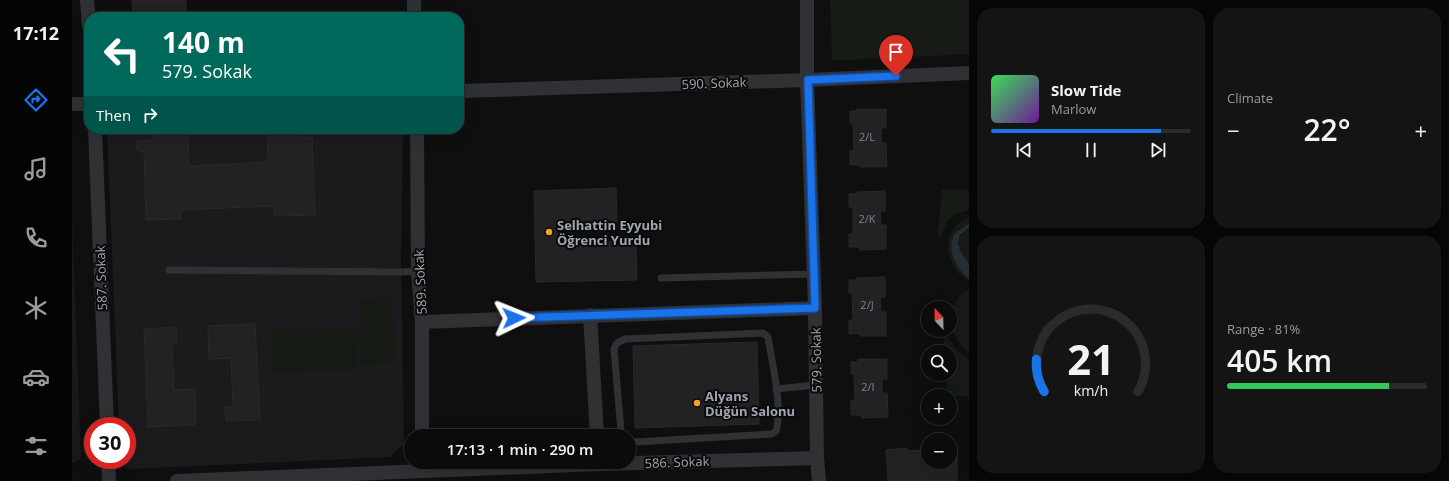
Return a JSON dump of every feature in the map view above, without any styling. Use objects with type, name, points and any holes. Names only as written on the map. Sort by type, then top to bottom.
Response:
[{"type":"street","points":[[87,0],[88,12]]},
{"type":"street","points":[[414,0],[414,12]]},
{"type":"street","name":"579. Sokak","points":[[807,0],[815,308],[817,458],[819,481]]},
{"type":"street","name":"590. Sokak","points":[[464,91],[808,80],[969,73]]},
{"type":"street","points":[[72,104],[84,104]]},
{"type":"street","name":"587. Sokak","points":[[95,134],[107,417]]},
{"type":"street","name":"589. Sokak","points":[[417,134],[418,271],[422,322],[422,429]]},
{"type":"street","points":[[422,322],[815,308]]},
{"type":"street","points":[[590,315],[597,429]]},
{"type":"street","name":"586. Sokak","points":[[636,462],[817,458]]},
{"type":"street","points":[[108,469],[109,481]]},
{"type":"street","name":"586. Sokak","points":[[177,481],[481,469]]},
{"type":"lane","points":[[169,270],[418,271]]},
{"type":"lane","points":[[661,278],[814,274]]},
{"type":"lane","points":[[622,429],[614,349],[617,343],[625,340],[763,332],[768,337],[776,389],[778,424],[776,432],[772,434],[636,442]]},
{"type":"lane","points":[[776,389],[816,385]]},
{"type":"shaded area","points":[[830,0],[969,0],[969,54],[832,61]]},
{"type":"shaded area","points":[[107,134],[403,134],[401,262],[404,444],[390,457],[136,469],[136,417],[119,417]]},
{"type":"shaded area","points":[[942,190],[969,190],[969,210],[956,214],[948,220],[940,238],[938,233]]},
{"type":"shaded area","points":[[72,214],[81,458],[72,463]]},
{"type":"shaded area","points":[[969,217],[969,224],[962,228],[952,241],[953,252],[958,267],[969,279],[969,281],[963,278],[954,267],[948,247],[951,233],[954,228]]},
{"type":"shaded area","points":[[969,224],[969,228],[960,235],[958,243],[961,252],[969,264],[969,279],[957,265],[951,247],[954,235]]},
{"type":"shaded area","points":[[969,228],[969,264],[960,250],[958,242],[961,235]]},
{"type":"shaded area","points":[[969,289],[969,352],[961,345],[956,337],[956,301],[962,294]]},
{"type":"shaded area","points":[[393,298],[396,363],[361,365],[358,300]]},
{"type":"shaded area","points":[[356,328],[357,371],[272,373],[271,331]]},
{"type":"shaded area","points":[[943,337],[948,337],[954,345],[944,345]]},
{"type":"shaded area","points":[[957,349],[969,359],[969,397],[957,396],[957,389],[947,389],[946,381],[957,381]]},
{"type":"building","points":[[132,0],[186,0],[186,12],[133,12]]},
{"type":"building","points":[[857,109],[886,109],[886,128],[881,128],[881,143],[886,143],[887,167],[860,167],[860,165],[850,165],[850,151],[854,151],[853,124],[850,124],[850,111],[857,111]]},
{"type":"building","points":[[154,134],[188,134],[189,166],[268,162],[267,134],[299,134],[300,138],[312,137],[315,215],[274,216],[274,206],[181,210],[181,219],[146,220],[144,152],[137,150],[137,141],[154,140]]},
{"type":"building","name":"Selhattin Eyyubi Öğrenci Yurdu","points":[[616,188],[617,222],[563,223],[564,243],[636,241],[637,280],[536,282],[534,191]]},
{"type":"building","points":[[885,191],[885,211],[880,211],[881,225],[886,225],[886,249],[860,250],[860,247],[849,247],[849,234],[853,234],[853,207],[849,207],[849,194],[857,194],[857,192]]},
{"type":"building","points":[[885,277],[885,297],[880,297],[881,312],[886,312],[886,336],[860,336],[860,333],[849,334],[849,320],[853,320],[852,293],[849,293],[849,280],[857,280],[857,278]]},
{"type":"building","points":[[255,324],[260,420],[226,421],[225,407],[233,407],[231,358],[209,359],[208,326]]},
{"type":"building","points":[[176,327],[177,343],[172,343],[174,390],[195,389],[196,425],[148,427],[144,329]]},
{"type":"building","name":"Alyans Düğün Salonu","points":[[757,342],[759,424],[635,428],[633,346]]},
{"type":"building","points":[[858,359],[887,359],[887,379],[882,379],[882,393],[887,393],[888,417],[862,418],[862,415],[851,415],[851,401],[855,401],[854,374],[851,374],[851,362],[858,362]]},
{"type":"building","points":[[906,448],[909,451],[921,450],[921,469],[957,469],[957,481],[888,481],[886,450]]},
{"type":"place","name":"Selhattin Eyyubi Öğrenci Yurdu","points":[[549,232]]},
{"type":"place","name":"Alyans Düğün Salonu","points":[[697,403]]},
{"type":"route","points":[[514,318],[815,308],[808,80],[896,76]]}]
